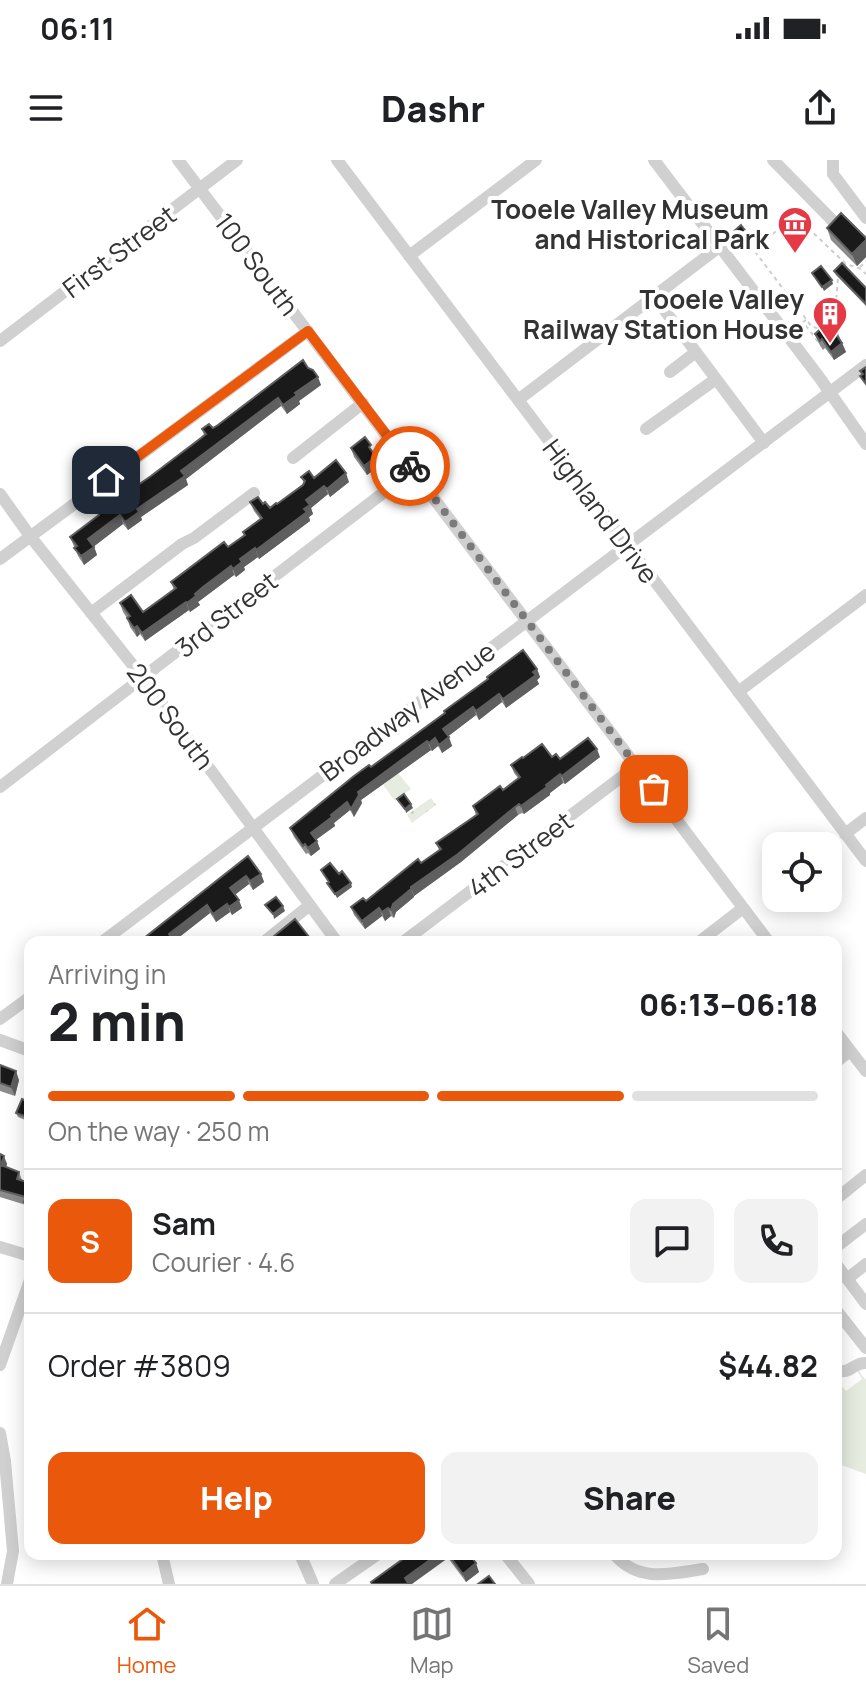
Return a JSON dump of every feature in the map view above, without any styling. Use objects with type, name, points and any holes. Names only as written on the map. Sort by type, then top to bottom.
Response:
[{"type":"street","name":"100 South","points":[[178,160],[764,936]]},
{"type":"street","name":"First Street","points":[[0,341],[237,160]]},
{"type":"street","name":"Highland Drive","points":[[337,160],[866,861]]},
{"type":"street","points":[[409,256],[536,160]]},
{"type":"street","points":[[654,160],[866,444]]},
{"type":"street","points":[[773,160],[834,222]]},
{"type":"street","points":[[833,160],[833,174],[866,218]]},
{"type":"street","points":[[518,400],[719,247]]},
{"type":"street","points":[[654,296],[764,443]]},
{"type":"street","points":[[0,559],[308,331]]},
{"type":"street","points":[[670,372],[696,352]]},
{"type":"street","name":"Broadway Avenue","points":[[110,936],[866,365]]},
{"type":"street","points":[[646,429],[716,379]]},
{"type":"street","points":[[293,458],[363,403]]},
{"type":"street","name":"3rd Street","points":[[0,787],[413,470]]},
{"type":"street","points":[[91,613],[254,493]]},
{"type":"street","name":"200 South","points":[[0,494],[143,678],[333,936]]},
{"type":"street","points":[[738,692],[866,595]]},
{"type":"street","name":"4th Street","points":[[411,936],[636,766]]},
{"type":"street","points":[[845,834],[866,818]]},
{"type":"street","points":[[271,936],[310,905]]},
{"type":"street","points":[[707,936],[743,908]]},
{"type":"street","points":[[0,1019],[24,1001]]},
{"type":"street","points":[[0,1040],[24,1049]]},
{"type":"street","points":[[842,1040],[866,1071]]},
{"type":"street","points":[[842,1057],[850,1051]]},
{"type":"street","points":[[842,1194],[866,1175]]},
{"type":"street","points":[[842,1242],[866,1224]]},
{"type":"street","points":[[0,1247],[24,1254]]},
{"type":"street","points":[[847,1279],[866,1264]]},
{"type":"street","points":[[842,1272],[866,1304]]},
{"type":"street","points":[[0,1365],[24,1297]]},
{"type":"street","points":[[842,1318],[866,1348]]},
{"type":"street","points":[[842,1372],[866,1363]]},
{"type":"street","points":[[0,1433],[13,1551],[7,1584]]},
{"type":"street","points":[[163,1560],[169,1584]]},
{"type":"street","points":[[303,1560],[313,1584]]},
{"type":"street","points":[[335,1584],[369,1560]]},
{"type":"street","points":[[510,1560],[529,1584]]},
{"type":"street","points":[[619,1560],[640,1573],[661,1576],[703,1569]]},
{"type":"path","points":[[753,249],[797,215],[846,264],[866,274]]},
{"type":"path","points":[[747,240],[812,327],[818,328],[829,321],[835,307],[838,272],[846,264]]},
{"type":"path","points":[[859,268],[866,260]]},
{"type":"path","points":[[807,319],[803,322],[822,347]]},
{"type":"shaded area","points":[[398,773],[411,789],[395,801],[383,785]]},
{"type":"shaded area","points":[[431,798],[436,805],[412,823],[407,815]]},
{"type":"shaded area","points":[[857,1371],[866,1380],[866,1474],[842,1465],[842,1386],[846,1391],[862,1379]]},
{"type":"building","points":[[841,213],[866,238],[852,254],[827,228]]},
{"type":"building","points":[[741,225],[748,234],[740,240],[733,232]]},
{"type":"building","points":[[842,263],[866,288],[866,304],[834,271]]},
{"type":"building","points":[[821,266],[832,280],[822,287],[812,273]]},
{"type":"building","points":[[827,323],[837,331],[835,333],[842,343],[831,352],[815,334]]},
{"type":"building","points":[[303,360],[318,377],[295,393],[297,395],[283,405],[278,398],[181,471],[185,476],[137,509],[139,512],[125,522],[120,515],[88,539],[94,547],[81,556],[74,548],[77,546],[70,537],[98,513],[206,434],[202,429],[209,424],[213,428],[218,425]]},
{"type":"building","points":[[866,367],[866,384],[860,371]]},
{"type":"building","points":[[365,437],[376,457],[364,466],[351,448]]},
{"type":"building","points":[[336,460],[346,473],[327,489],[324,486],[306,500],[310,505],[304,509],[307,512],[240,559],[242,562],[233,569],[231,566],[203,587],[187,603],[142,633],[137,626],[134,628],[120,603],[131,595],[143,612],[176,588],[171,582],[224,542],[228,547],[262,518],[250,502],[258,497],[270,508],[303,485],[305,481],[301,477],[309,471],[314,478]]},
{"type":"building","points":[[523,650],[537,669],[533,672],[536,675],[503,699],[499,694],[476,711],[473,707],[443,729],[449,737],[439,745],[435,738],[429,743],[427,741],[358,792],[351,809],[347,802],[311,833],[317,841],[308,848],[305,844],[303,846],[290,828],[354,776],[445,713]]},
{"type":"building","points":[[588,738],[597,749],[411,887],[393,904],[391,910],[388,908],[382,912],[379,908],[362,921],[351,907],[363,898],[366,901],[418,859],[421,863],[441,849],[436,843],[478,814],[473,806],[500,786],[503,790],[520,777],[511,765],[522,757],[542,744],[552,757],[556,754],[560,759]]},
{"type":"building","points":[[404,794],[411,804],[405,809],[397,799]]},
{"type":"building","points":[[248,856],[261,874],[250,881],[246,876],[230,888],[239,900],[229,907],[227,904],[213,914],[207,905],[170,936],[147,936]]},
{"type":"building","points":[[330,863],[339,874],[342,871],[351,883],[335,894],[321,870]]},
{"type":"building","points":[[276,897],[283,906],[273,914],[265,905]]},
{"type":"building","points":[[295,919],[308,936],[274,936]]},
{"type":"building","points":[[0,1065],[16,1071],[11,1087],[0,1083]]},
{"type":"building","points":[[22,1099],[24,1100],[24,1116],[16,1113]]},
{"type":"building","points":[[0,1154],[4,1156],[1,1165],[19,1172],[17,1179],[24,1181],[24,1196],[0,1190]]},
{"type":"building","points":[[402,1560],[430,1560],[405,1578],[407,1584],[371,1582]]},
{"type":"building","points":[[452,1560],[474,1560],[476,1563],[463,1574]]},
{"type":"building","points":[[489,1576],[495,1584],[478,1584]]},
{"type":"way so far","points":[[410,466],[654,789]]},
{"type":"place","name":"Tooele Valley Museum and Historical Park","points":[[795,255]]},
{"type":"place","name":"Tooele Valley Railway Station House","points":[[830,345]]},
{"type":"route","points":[[106,480],[308,331],[410,466]]}]
